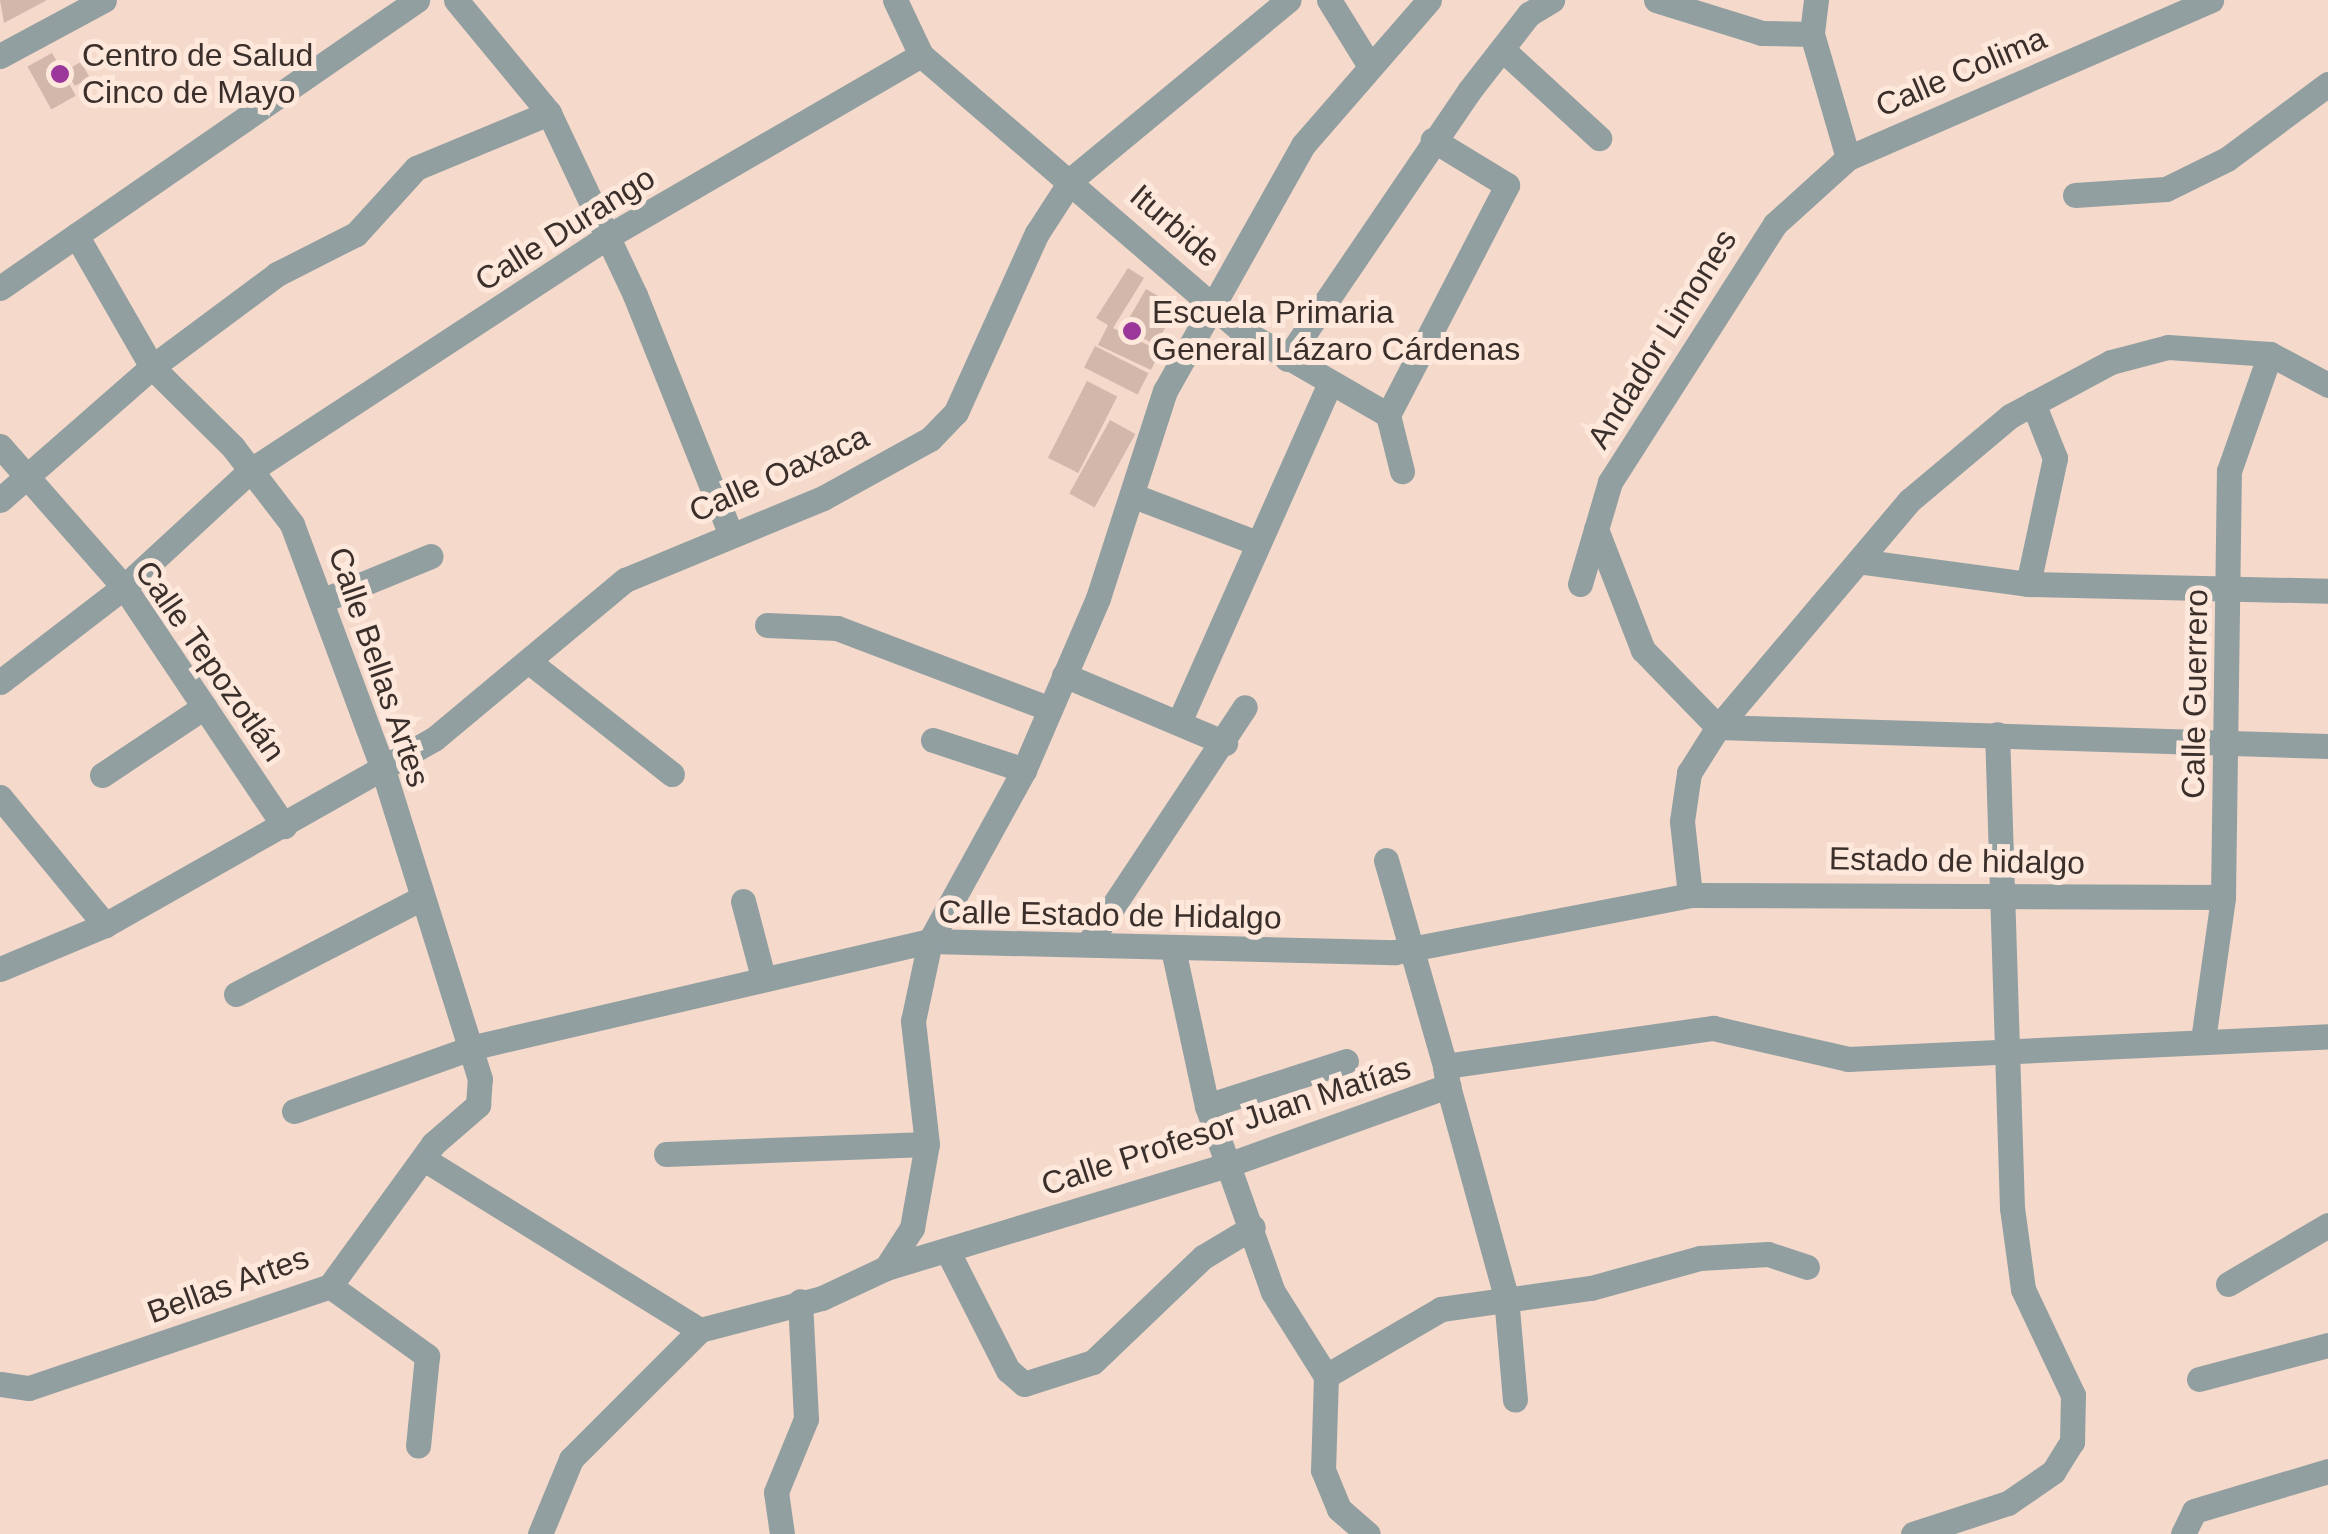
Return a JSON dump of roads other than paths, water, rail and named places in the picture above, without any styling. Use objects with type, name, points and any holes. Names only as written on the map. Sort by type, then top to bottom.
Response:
[{"type":"street","points":[[0,56],[104,0]]},
{"type":"street","points":[[0,288],[417,0]]},
{"type":"street","points":[[456,0],[549,113],[607,237],[730,532]]},
{"type":"street","points":[[895,0],[921,55]]},
{"type":"street","name":"Calle Oaxaca","points":[[0,969],[105,925],[384,768],[532,664],[625,580],[730,532],[823,498],[930,439],[956,412],[1037,233],[1072,179],[1288,0]]},
{"type":"street","points":[[1328,0],[1370,66]]},
{"type":"street","points":[[886,1268],[912,1228],[926,1144],[913,1021],[930,942],[1024,770],[1134,496],[1165,391],[1210,300],[1304,145],[1429,0]]},
{"type":"street","points":[[1288,359],[1432,140],[1502,48],[1552,0]]},
{"type":"street","points":[[1656,0],[1762,33],[1812,34]]},
{"type":"street","name":"Calle Colima","points":[[1848,158],[2211,0]]},
{"type":"street","points":[[1819,2],[1812,34],[1848,158]]},
{"type":"street","points":[[1502,48],[1599,138]]},
{"type":"street","name":"Iturbide","points":[[921,55],[1072,179],[1210,300],[1288,359],[1388,415]]},
{"type":"street","name":"Calle Durango","points":[[0,682],[124,587],[251,470],[607,237],[921,55]]},
{"type":"street","points":[[2075,195],[2166,189],[2227,159],[2328,84]]},
{"type":"street","points":[[0,500],[152,367],[277,274],[356,234],[416,168],[549,113]]},
{"type":"street","points":[[1402,471],[1388,415],[1507,185],[1432,140]]},
{"type":"street","name":"Andador Limones","points":[[1580,584],[1610,482],[1716,305],[1775,224],[1848,158]]},
{"type":"street","name":"Calle Bellas Artes","points":[[76,235],[152,367],[251,470],[292,524],[326,599],[384,768],[418,900],[474,1047],[478,1105],[426,1161]]},
{"type":"street","points":[[1690,895],[1682,821],[1689,773],[1718,727],[1865,562],[1910,500],[2033,403],[2111,362],[2168,348],[2270,354],[2328,386]]},
{"type":"street","name":"Calle Guerrero","points":[[2203,1040],[2223,897],[2229,746],[2230,471],[2270,354]]},
{"type":"street","points":[[1180,720],[1330,383]]},
{"type":"street","points":[[2028,584],[2055,458],[2033,403]]},
{"type":"street","name":"Calle Tepozotlán","points":[[0,446],[22,482],[124,587],[284,826]]},
{"type":"street","points":[[1134,496],[1257,543]]},
{"type":"street","points":[[1596,529],[1644,650],[1718,727],[1997,734],[2229,746],[2328,746]]},
{"type":"street","points":[[326,599],[430,556]]},
{"type":"street","points":[[1865,562],[2028,584],[2328,591]]},
{"type":"street","points":[[767,625],[838,628],[1048,708]]},
{"type":"street","points":[[532,664],[672,774]]},
{"type":"street","points":[[1064,675],[1180,720],[1225,742]]},
{"type":"street","points":[[102,775],[204,706]]},
{"type":"street","points":[[1088,944],[1245,708]]},
{"type":"street","points":[[1913,1534],[1984,1515],[2037,1486],[2072,1442],[2074,1396],[2023,1289],[2010,1049],[2008,897],[1997,734]]},
{"type":"street","points":[[934,740],[1024,770]]},
{"type":"street","points":[[0,797],[105,925]]},
{"type":"street","points":[[1386,860],[1506,1297],[1515,1400]]},
{"type":"street","name":"Estado de hidalgo","points":[[1690,895],[2223,897]]},
{"type":"street","name":"Calle Estado de Hidalgo","points":[[294,1111],[474,1047],[763,977],[930,942],[1088,944],[1173,950],[1410,949],[1690,895]]},
{"type":"street","points":[[236,994],[418,900]]},
{"type":"street","points":[[743,901],[763,977]]},
{"type":"street","points":[[1173,950],[1206,1106],[1273,1292],[1326,1376],[1322,1470],[1339,1509],[1368,1534]]},
{"type":"street","name":"Calle Profesor Juan Matías","points":[[800,1301],[886,1268],[1230,1164],[1446,1076],[1684,1029],[1746,1035],[1848,1058],[2328,1036]]},
{"type":"street","points":[[1206,1106],[1346,1061]]},
{"type":"street","points":[[666,1154],[926,1144]]},
{"type":"street","points":[[426,1161],[700,1330]]},
{"type":"street","name":"Bellas Artes","points":[[0,1384],[29,1388],[330,1286],[426,1161]]},
{"type":"street","points":[[2228,1284],[2328,1224]]},
{"type":"street","points":[[947,1250],[1008,1370],[1024,1384],[1093,1362],[1203,1257],[1253,1228]]},
{"type":"street","points":[[1326,1376],[1441,1310],[1506,1297],[1590,1288],[1700,1258],[1768,1254],[1807,1267]]},
{"type":"street","points":[[330,1286],[427,1356],[418,1446]]},
{"type":"street","points":[[540,1534],[571,1458],[700,1330],[800,1301],[806,1419],[776,1492],[782,1534]]},
{"type":"street","points":[[2199,1378],[2328,1345]]},
{"type":"street","points":[[2184,1526],[2328,1471]]},
{"type":"place","name":"Centro de Salud Cinco de Mayo","points":[[60,74]]},
{"type":"place","name":"Escuela Primaria General Lázaro Cárdenas","points":[[1132,331]]}]
